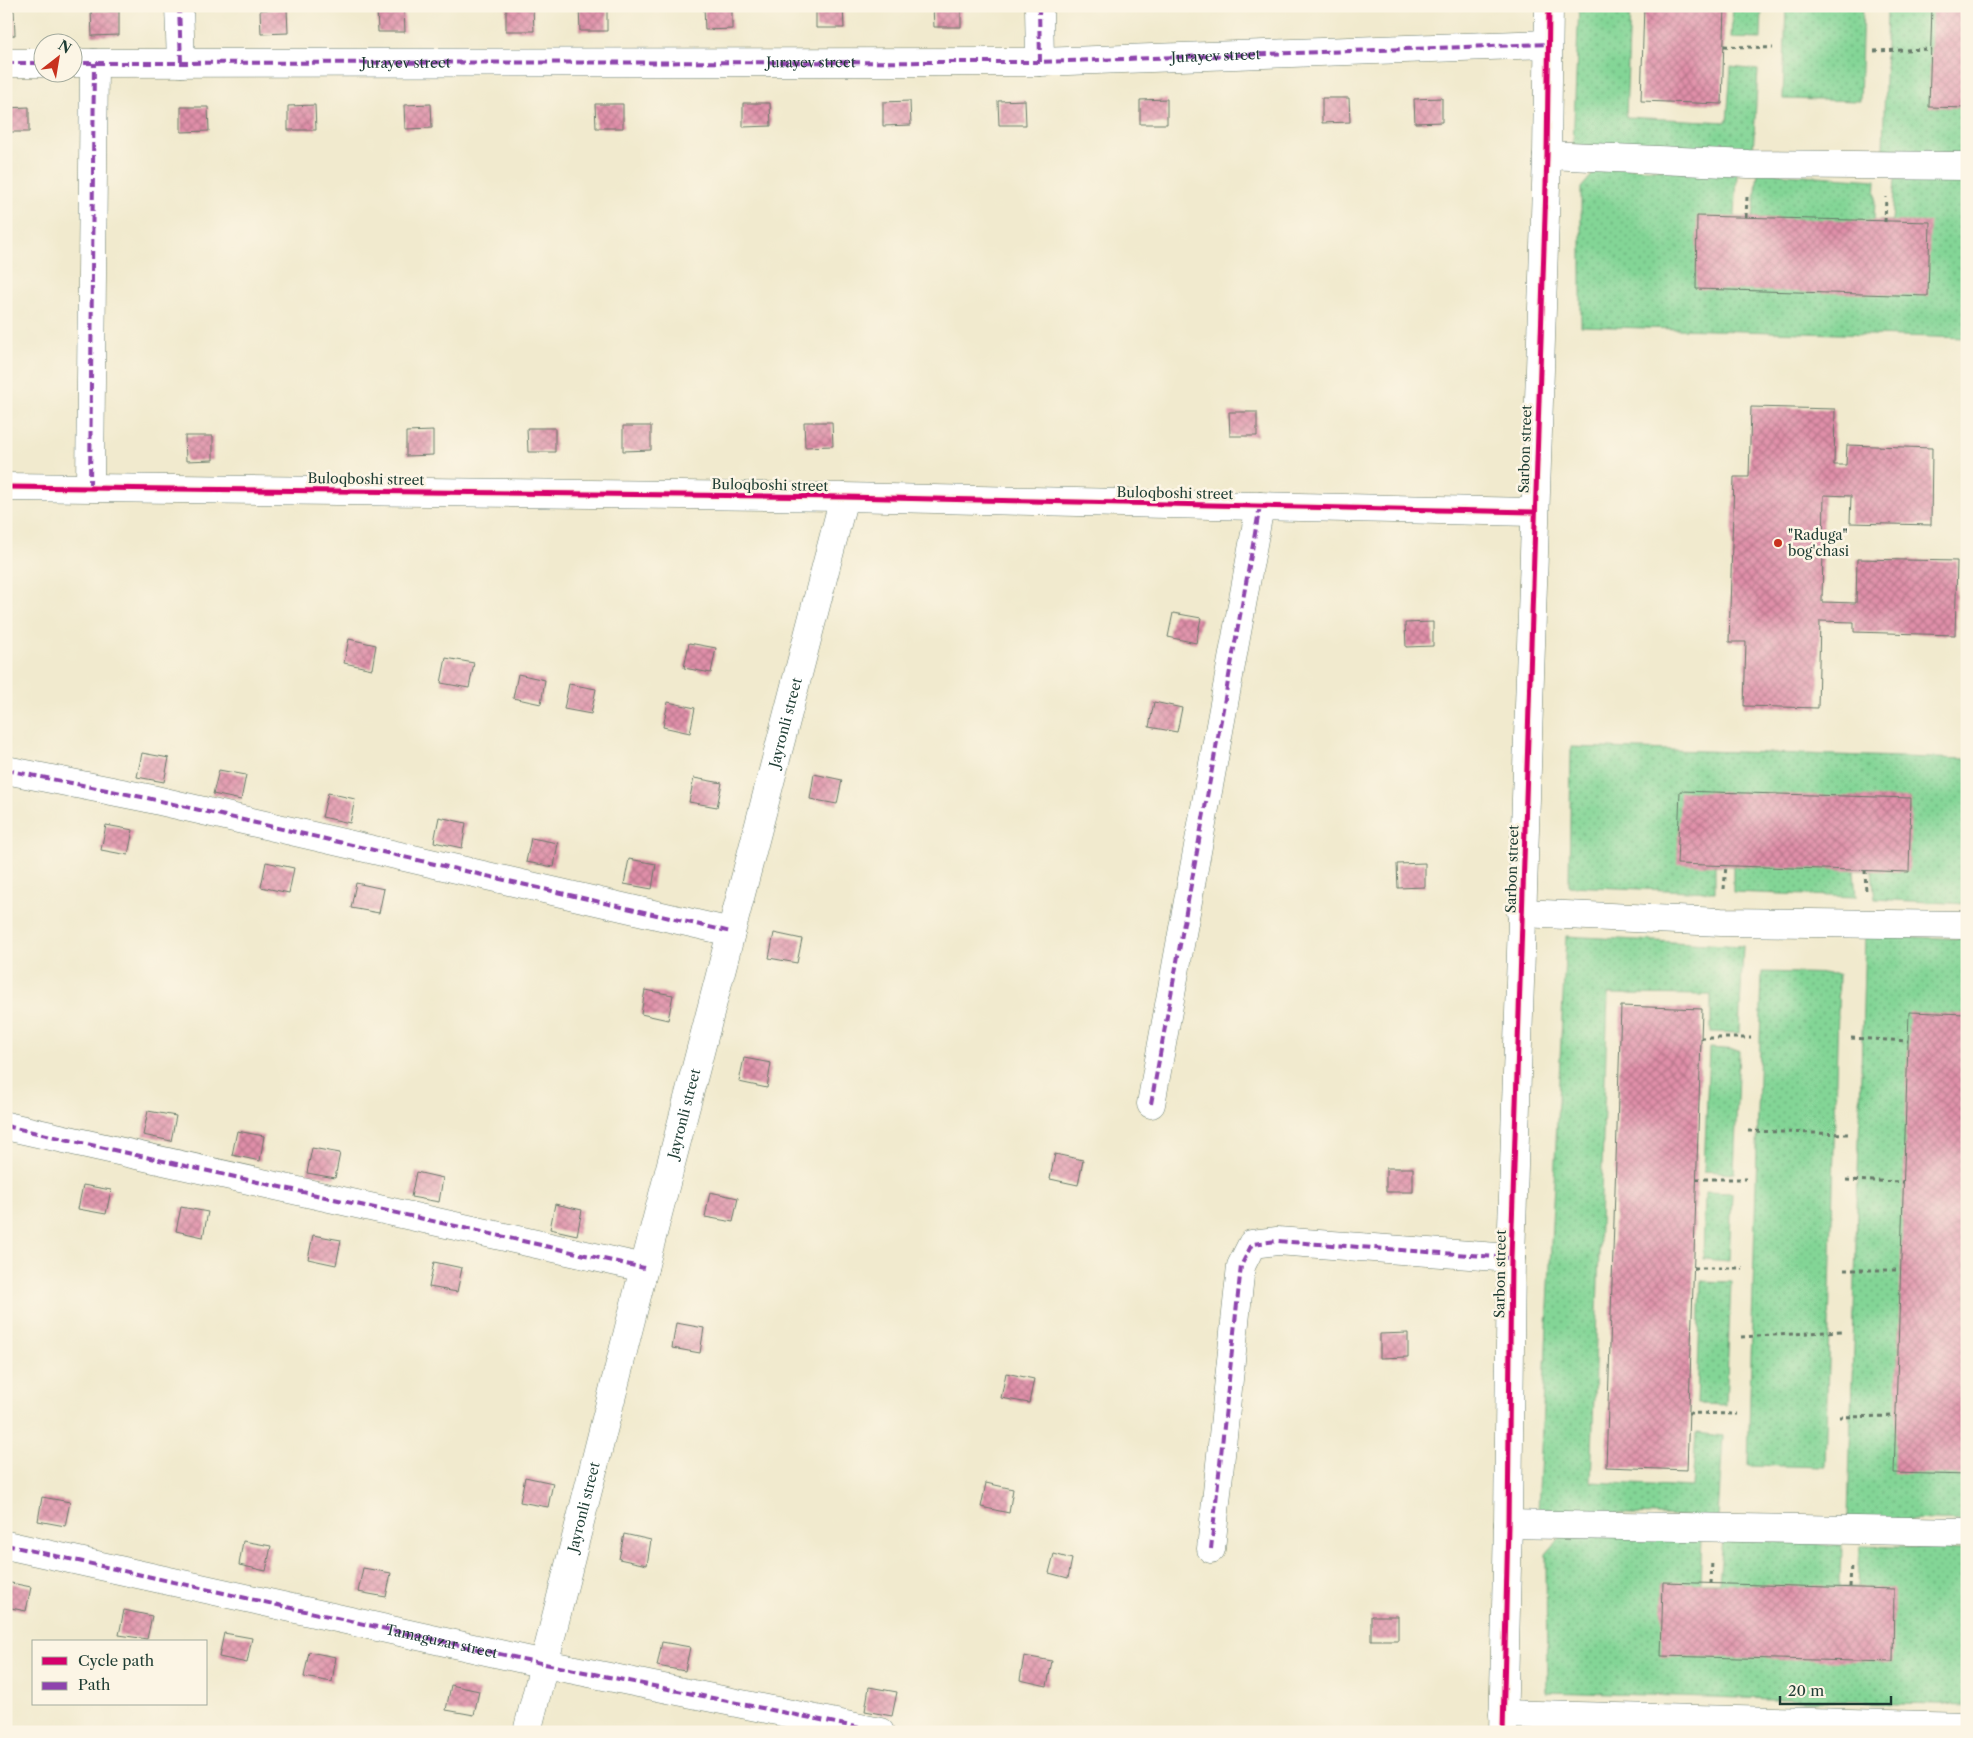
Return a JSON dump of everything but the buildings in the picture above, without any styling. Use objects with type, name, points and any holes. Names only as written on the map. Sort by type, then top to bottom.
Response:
[{"type":"street","points":[[179,6],[181,62]]},
{"type":"street","points":[[1039,6],[1040,62]]},
{"type":"street","name":"Sarbon street","points":[[1503,1723],[1508,1524],[1511,1258],[1547,155],[1549,6]]},
{"type":"street","name":"Jurayev street","points":[[83,63],[1040,62],[1548,44]]},
{"type":"street","points":[[6,63],[32,63]]},
{"type":"street","points":[[83,63],[90,487]]},
{"type":"street","points":[[1547,155],[1748,164],[1967,166]]},
{"type":"street","name":"Buloqboshi street","points":[[6,487],[844,497],[1534,512]]},
{"type":"street","name":"Jayronli street","points":[[527,1732],[644,1268],[844,497]]},
{"type":"street","points":[[1151,1104],[1260,506]]},
{"type":"street","points":[[6,770],[148,798],[731,932]]},
{"type":"street","points":[[1521,912],[1721,922],[1967,926]]},
{"type":"street","points":[[6,1126],[644,1268]]},
{"type":"street","points":[[1211,1549],[1240,1266],[1252,1244],[1277,1241],[1511,1258]]},
{"type":"street","points":[[1508,1524],[1967,1532]]},
{"type":"street","name":"Tamaguzar street","points":[[6,1545],[545,1664],[880,1732]]},
{"type":"street","points":[[1503,1723],[1967,1726]]},
{"type":"path","points":[[1724,46],[1773,48]]},
{"type":"path","points":[[1874,51],[1931,50]]},
{"type":"path","points":[[1701,1038],[1751,1038]]},
{"type":"path","points":[[1851,1038],[1908,1041]]},
{"type":"path","points":[[1748,1131],[1848,1134]]},
{"type":"path","points":[[1696,1179],[1746,1179]]},
{"type":"path","points":[[1846,1180],[1903,1182]]},
{"type":"path","points":[[1694,1268],[1743,1268]]},
{"type":"path","points":[[1844,1270],[1900,1270]]},
{"type":"path","points":[[1740,1337],[1842,1331]]},
{"type":"path","points":[[1688,1413],[1738,1414]]},
{"type":"path","points":[[1839,1417],[1896,1416]]},
{"type":"green space","points":[[1579,6],[1630,6],[1626,117],[1727,122],[1731,67],[1758,70],[1753,152],[1573,145]]},
{"type":"green space","points":[[1733,6],[1762,6],[1761,39],[1731,38]]},
{"type":"green space","points":[[1786,6],[1863,6],[1860,101],[1783,99]]},
{"type":"green space","points":[[1887,6],[1967,6],[1967,154],[1883,152]]},
{"type":"green space","points":[[1599,167],[1737,172],[1735,217],[1753,218],[1758,172],[1876,180],[1874,221],[1892,221],[1895,179],[1967,181],[1967,338],[1581,326],[1581,188]]},
{"type":"green space","points":[[1571,747],[1967,759],[1967,904],[1875,899],[1872,871],[1854,870],[1856,897],[1733,892],[1733,866],[1715,865],[1715,892],[1569,886]]},
{"type":"green space","points":[[1865,935],[1967,939],[1967,1522],[1848,1518]]},
{"type":"green space","points":[[1566,936],[1743,946],[1739,1033],[1711,1032],[1711,995],[1608,994],[1591,1482],[1692,1487],[1696,1433],[1723,1436],[1718,1517],[1538,1511]]},
{"type":"green space","points":[[1762,972],[1839,974],[1825,1467],[1748,1465]]},
{"type":"green space","points":[[1709,1048],[1739,1050],[1734,1173],[1704,1171]]},
{"type":"green space","points":[[1705,1192],[1732,1193],[1729,1261],[1703,1259]]},
{"type":"green space","points":[[1701,1281],[1731,1282],[1726,1405],[1697,1404]]},
{"type":"green space","points":[[1564,1533],[1702,1538],[1700,1583],[1719,1583],[1723,1538],[1841,1546],[1840,1587],[1858,1587],[1860,1546],[1967,1549],[1967,1705],[1547,1692],[1546,1554]]},
{"type":"marked path","points":[[179,6],[181,63]]},
{"type":"marked path","points":[[1039,6],[1040,62]]},
{"type":"marked path","points":[[82,63],[1040,62],[1548,44]]},
{"type":"marked path","points":[[6,63],[32,63]]},
{"type":"marked path","points":[[90,487],[94,63]]},
{"type":"marked path","points":[[1151,1104],[1260,506]]},
{"type":"marked path","points":[[6,770],[147,798],[731,932]]},
{"type":"marked path","points":[[6,1126],[644,1268]]},
{"type":"marked path","points":[[1211,1549],[1241,1266],[1252,1244],[1277,1241],[1511,1258]]},
{"type":"marked path","points":[[6,1545],[545,1664],[880,1732]]},
{"type":"cycle path","points":[[1503,1732],[1511,1258],[1547,155],[1549,6]]},
{"type":"cycle path","points":[[6,487],[844,497],[1534,512]]},
{"type":"place","name":"\"Raduga\" bog'chasi","points":[[1778,543]]}]
